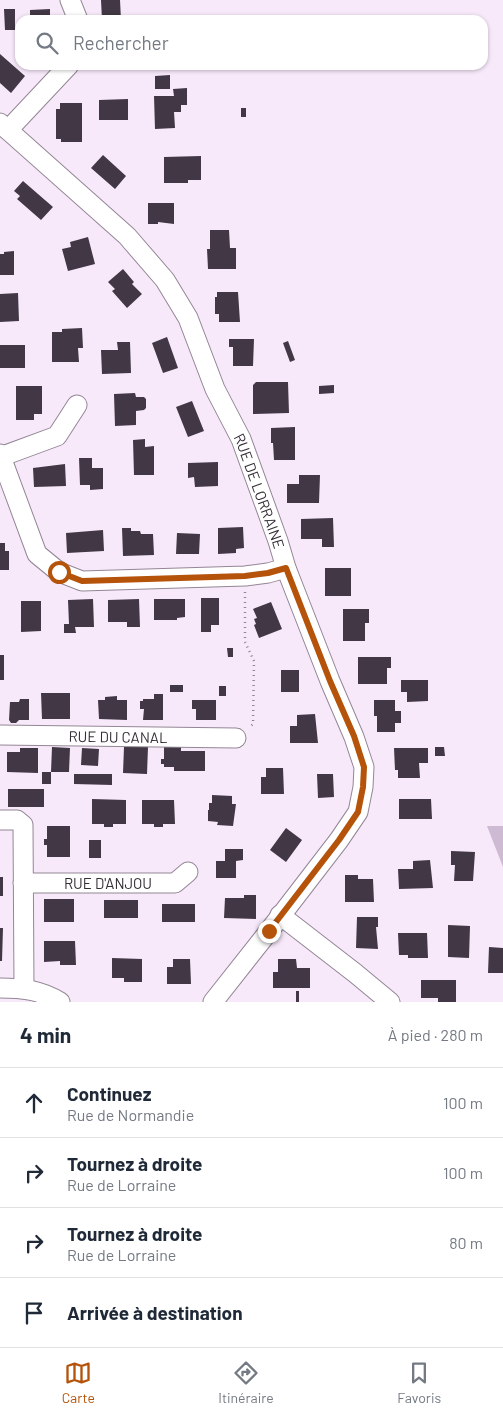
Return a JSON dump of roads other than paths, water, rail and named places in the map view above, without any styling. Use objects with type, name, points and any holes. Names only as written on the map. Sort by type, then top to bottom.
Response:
[{"type":"street","points":[[70,0],[76,15]]},
{"type":"street","points":[[4,127],[64,70]]},
{"type":"street","name":"RUE DE LORRAINE","points":[[4,127],[127,236],[165,280],[188,318],[215,389],[241,439],[286,568],[330,681],[354,736],[364,767],[363,787],[358,812],[339,840],[213,1002]]},
{"type":"street","points":[[77,405],[57,436],[0,456],[37,554],[59,572],[82,581],[245,576],[286,568]]},
{"type":"street","name":"RUE DU CANAL","points":[[0,736],[236,738]]},
{"type":"street","points":[[0,820],[17,820],[23,825],[24,988]]},
{"type":"street","name":"RUE D'ANJOU","points":[[23,884],[175,883],[188,872]]},
{"type":"street","points":[[280,915],[390,1002]]},
{"type":"street","points":[[0,988],[24,988],[50,996],[60,1002]]}]
